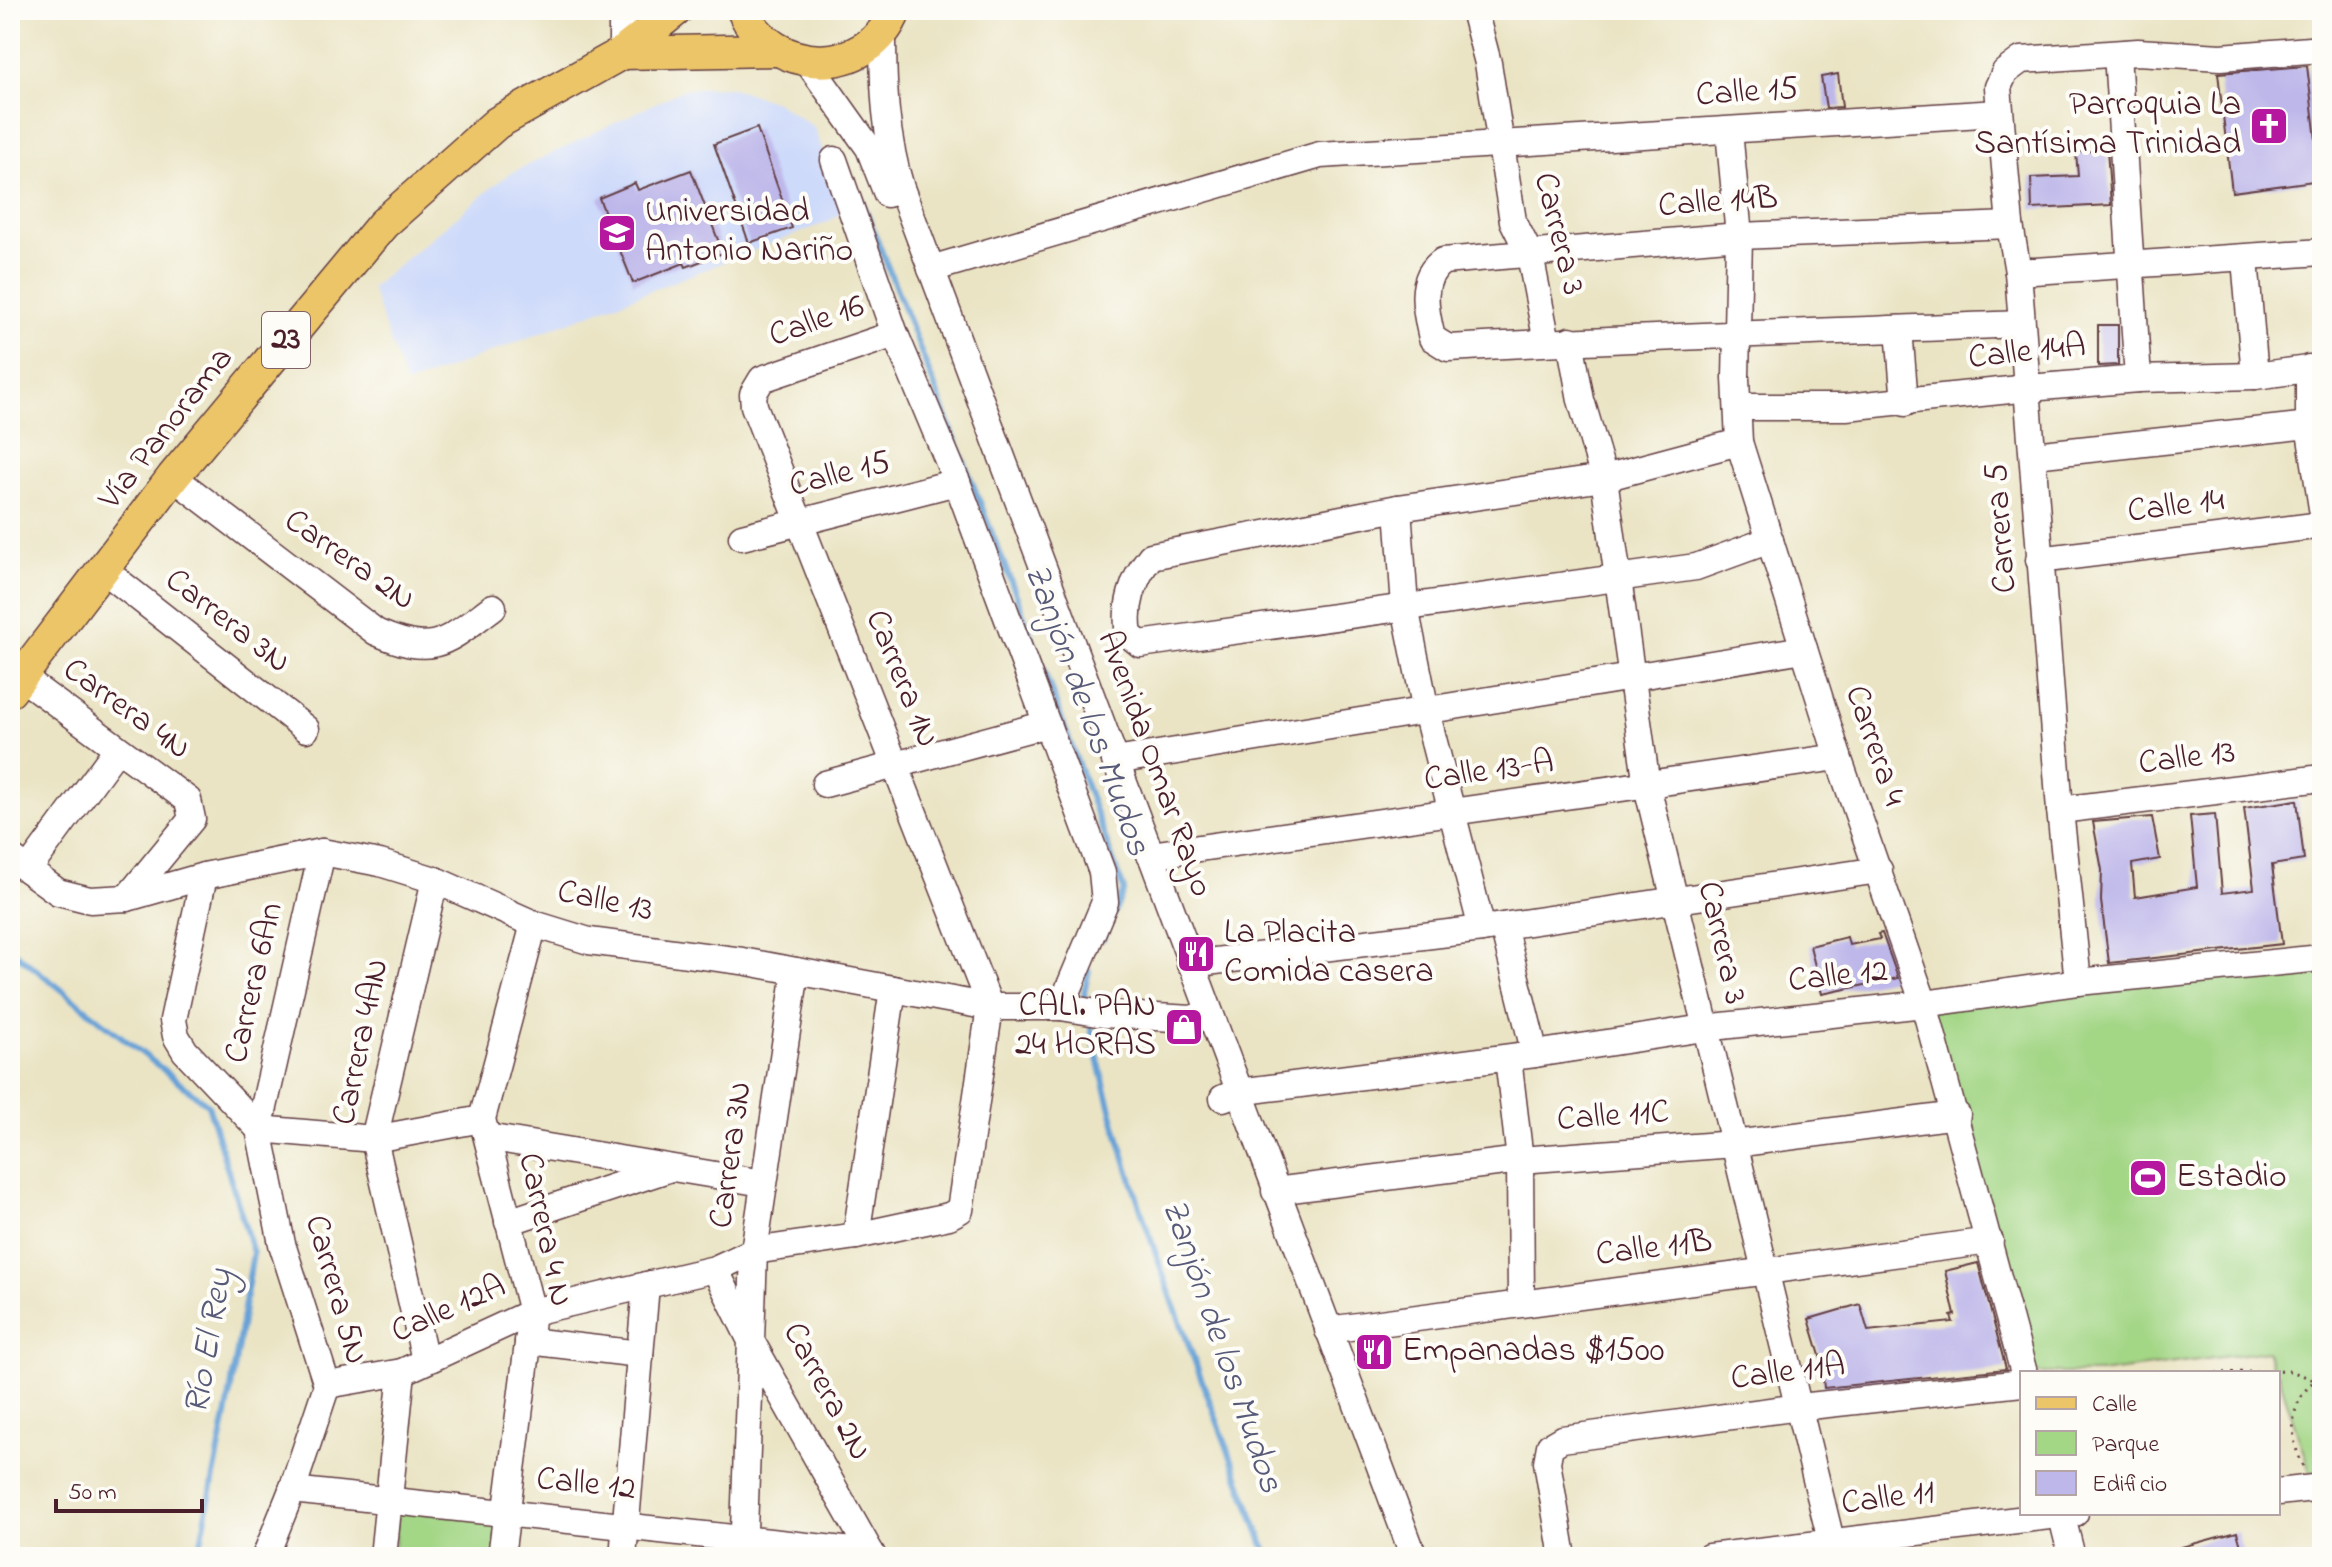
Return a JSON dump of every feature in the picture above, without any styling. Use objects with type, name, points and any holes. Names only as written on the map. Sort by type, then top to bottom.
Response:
[{"type":"main road","name":"Vía Panorama","points":[[15,684],[105,571],[173,477],[383,224],[497,123],[622,53],[676,10]]},
{"type":"main road","points":[[743,10],[758,34],[792,56]]},
{"type":"main road","name":"23","points":[[792,56],[832,61],[856,53],[893,17]]},
{"type":"main road","name":"Vía Panorama","points":[[622,53],[792,56]]},
{"type":"street","points":[[622,10],[622,53]]},
{"type":"street","name":"Carrera 3","points":[[1474,10],[1488,63],[1513,221],[1530,255],[1581,400],[1604,478],[1647,786],[1834,1550]]},
{"type":"street","name":"Avenida Omar Rayo","points":[[893,17],[883,90],[888,144],[931,269],[1190,964],[1200,1016]]},
{"type":"street","points":[[2138,379],[2117,54],[2221,57],[2322,49]]},
{"type":"street","name":"Carrera 5","points":[[2078,982],[2039,560],[2029,388],[1998,113],[1998,87],[2005,72],[2021,60],[2117,54]]},
{"type":"street","name":"Avenida Omar Rayo","points":[[792,56],[873,160],[1230,1095],[1396,1557]]},
{"type":"street","name":"Calle 15","points":[[931,269],[1320,155],[1998,113]]},
{"type":"street","name":"Carrera 4","points":[[1729,131],[1739,236],[1739,442],[1838,757],[1924,1004],[1957,1115],[2023,1371]]},
{"type":"street","points":[[834,160],[895,334],[957,482],[1106,889],[1082,1010]]},
{"type":"street","name":"Calle 14B","points":[[1439,345],[1432,338],[1425,294],[1434,267],[1443,261],[1739,236],[2010,225]]},
{"type":"street","points":[[2018,272],[2322,252]]},
{"type":"street","points":[[2245,259],[2255,376]]},
{"type":"street","name":"Calle 14A","points":[[1439,345],[1448,348],[2021,324]]},
{"type":"street","points":[[1899,329],[1905,403]]},
{"type":"street","name":"Calle 16","points":[[762,379],[895,334]]},
{"type":"street","points":[[2315,368],[2309,425],[2322,508]]},
{"type":"street","name":"Calle 14A","points":[[1738,407],[1846,407],[2029,388],[2138,379],[2255,376],[2315,368]]},
{"type":"street","name":"Carrera 1N","points":[[762,379],[753,394],[754,406],[990,1007]]},
{"type":"street","points":[[2034,455],[2309,425]]},
{"type":"street","points":[[1739,442],[1604,478],[1398,508],[1151,556],[1134,582],[1127,622],[1129,635],[1140,644],[1696,567],[1770,540]]},
{"type":"street","name":"Carrera 2N","points":[[173,477],[376,632],[398,642],[414,646],[450,638],[493,607]]},
{"type":"street","name":"Calle 15","points":[[742,537],[957,482]]},
{"type":"street","points":[[1398,508],[1405,607],[1426,711],[1452,813],[1535,1054]]},
{"type":"street","name":"Calle 14","points":[[2039,560],[2322,525]]},
{"type":"street","name":"Carrera 3N","points":[[105,571],[306,729]]},
{"type":"street","points":[[1115,761],[1804,649]]},
{"type":"street","name":"Carrera 4N","points":[[15,684],[117,749],[188,800],[192,819],[127,898]]},
{"type":"street","points":[[825,784],[896,762],[1047,724]]},
{"type":"street","points":[[19,863],[117,749]]},
{"type":"street","name":"Calle 13-A","points":[[1150,855],[1838,757]]},
{"type":"street","name":"Calle 13","points":[[2060,810],[2322,778]]},
{"type":"street","name":"Calle 13","points":[[19,863],[58,892],[90,900],[127,898],[204,876],[322,852],[380,863],[435,880],[534,924],[589,941],[796,971],[990,1007],[1200,1016]]},
{"type":"street","name":"Carrera 6An","points":[[259,1129],[322,852]]},
{"type":"street","points":[[1190,964],[1493,927],[1879,870]]},
{"type":"street","points":[[204,876],[173,1020],[176,1036],[185,1051],[259,1129],[374,1139],[484,1128],[672,1168],[763,1183]]},
{"type":"street","name":"Carrera 4AN","points":[[383,1557],[388,1499],[413,1366],[374,1139],[435,880]]},
{"type":"street","name":"Carrera 4 N","points":[[501,1557],[532,1312],[484,1128],[534,924]]},
{"type":"street","name":"Calle 12","points":[[1230,1095],[1704,1028],[1924,1004],[2078,982],[2322,958]]},
{"type":"street","name":"Carrera 3N","points":[[744,1548],[751,1341],[715,1269],[754,1251],[796,971]]},
{"type":"street","points":[[856,1236],[893,989]]},
{"type":"street","points":[[754,1251],[856,1236],[949,1216],[960,1210],[990,1007]]},
{"type":"street","points":[[1508,1058],[1520,1160],[1521,1302]]},
{"type":"street","name":"Avenida Omar Rayo","points":[[1230,1095],[1275,1191],[1414,1557]]},
{"type":"street","name":"Calle 11C","points":[[1275,1191],[1520,1160],[1734,1144],[1957,1115]]},
{"type":"street","name":"Carrera 5N","points":[[259,1129],[282,1244],[327,1385],[292,1490],[265,1557]]},
{"type":"street","points":[[508,1222],[672,1168]]},
{"type":"street","name":"Calle 11B","points":[[1328,1330],[1990,1241]]},
{"type":"street","name":"Carrera 2N","points":[[754,1251],[751,1341],[872,1556]]},
{"type":"street","name":"Calle 12A","points":[[327,1385],[413,1366],[532,1312],[715,1269]]},
{"type":"street","points":[[623,1557],[646,1285]]},
{"type":"street","points":[[528,1341],[640,1354]]},
{"type":"street","name":"Calle 11A","points":[[1563,1557],[1547,1462],[1550,1446],[1562,1439],[1800,1407],[2020,1383]]},
{"type":"street","name":"Calle 12","points":[[292,1490],[626,1525],[744,1548],[872,1556]]},
{"type":"street","points":[[2280,1492],[2320,1495]]},
{"type":"street","name":"Calle 11","points":[[1709,1557],[1834,1550],[2053,1515]]},
{"type":"street","points":[[2066,1515],[2072,1557]]},
{"type":"path","points":[[2280,1371],[2291,1371],[2314,1380]]},
{"type":"path","points":[[2320,1495],[2292,1444],[2300,1397],[2322,1375]]},
{"type":"shaded area","name":"Universidad Antonio Nariño","points":[[729,87],[776,102],[814,127],[845,210],[828,222],[406,385],[371,288],[507,175],[685,89]]},
{"type":"green space","name":"Estadio","points":[[2322,958],[2322,1487],[2315,1488],[2280,1371],[2274,1371],[2267,1351],[2115,1371],[2023,1371],[1924,1004]]},
{"type":"green space","points":[[398,1510],[499,1520],[495,1557],[394,1557]]},
{"type":"building","name":"Parroquia La Santísima Trinidad","points":[[2307,66],[2321,180],[2232,192],[2218,73]]},
{"type":"building","points":[[1838,74],[1842,107],[1826,108],[1821,77]]},
{"type":"building","points":[[757,128],[792,228],[749,243],[714,144]]},
{"type":"building","points":[[2107,150],[2111,205],[2032,209],[2031,178],[2078,176],[2076,152]]},
{"type":"building","points":[[691,170],[723,253],[686,267],[684,263],[633,283],[599,198],[635,183],[638,190]]},
{"type":"building","points":[[2098,325],[2118,325],[2118,365],[2098,366]]},
{"type":"building","points":[[2297,800],[2304,860],[2272,865],[2282,944],[2109,963],[2101,901],[2102,870],[2093,822],[2152,817],[2160,859],[2132,864],[2135,897],[2197,887],[2190,816],[2215,814],[2222,893],[2254,889],[2244,808]]},
{"type":"building","points":[[1882,933],[1898,978],[1822,994],[1810,946],[1847,937],[1849,945],[1880,939],[1878,934]]},
{"type":"building","points":[[1978,1263],[2006,1369],[1824,1388],[1821,1359],[1809,1319],[1860,1304],[1868,1331],[1953,1322],[1951,1316],[1955,1315],[1945,1271]]},
{"type":"building","points":[[2237,1532],[2244,1557],[2163,1557],[2163,1552]]},
{"type":"waterway","name":"Zanjón de los Mudos","points":[[860,196],[1017,597],[1124,890],[1103,939]]},
{"type":"waterway","name":"Río El Rey","points":[[10,949],[208,1105],[253,1253],[228,1406],[198,1557]]},
{"type":"waterway","name":"Zanjón de los Mudos","points":[[1086,1003],[1084,992],[1089,971]]},
{"type":"waterway","name":"Zanjón de los Mudos","points":[[1089,1018],[1105,1087],[1145,1223],[1268,1557]]},
{"type":"place","name":"Parroquia La Santísima Trinidad","points":[[2269,126]]},
{"type":"place","name":"Universidad Antonio Nariño","points":[[617,233]]},
{"type":"place","name":"La Placita Comida casera","points":[[1196,954]]},
{"type":"place","name":"CALI. PAN 24 HORAS","points":[[1184,1027]]},
{"type":"place","name":"Estadio","points":[[2148,1178]]},
{"type":"place","name":"Empanadas $1500","points":[[1374,1352]]}]
